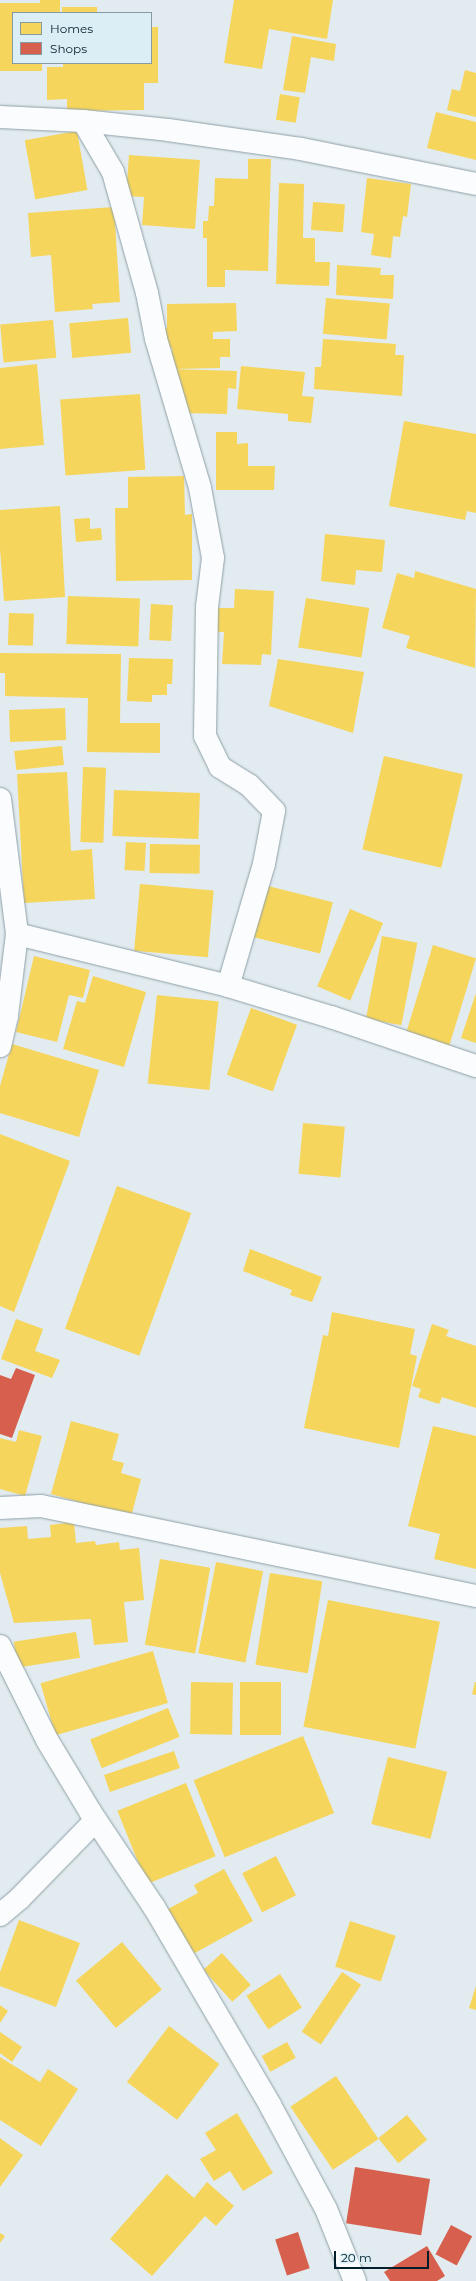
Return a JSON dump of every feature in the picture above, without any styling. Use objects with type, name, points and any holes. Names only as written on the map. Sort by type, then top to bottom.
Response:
[{"type":"street","points":[[0,117],[83,120],[168,130],[301,149],[476,184]]},
{"type":"street","points":[[83,120],[113,172],[147,293],[156,339],[200,488],[213,558],[207,607],[205,736],[220,767],[249,785],[274,811],[264,864],[228,986]]},
{"type":"street","points":[[0,799],[17,934],[7,1016],[0,1046]]},
{"type":"street","points":[[17,934],[228,986],[338,1020],[476,1066]]},
{"type":"street","points":[[0,1508],[41,1506],[476,1596]]},
{"type":"street","points":[[0,1646],[46,1740],[96,1820],[154,1907],[270,2105],[326,2209],[355,2281]]},
{"type":"street","points":[[0,1915],[20,1899],[96,1820]]},
{"type":"building: Homes","points":[[40,0],[60,0],[60,12],[12,12],[12,64],[42,64],[42,71],[0,71],[0,3],[40,3]]},
{"type":"building: Homes","points":[[234,0],[333,0],[327,39],[269,29],[262,69],[224,63]]},
{"type":"building: Homes","points":[[62,7],[97,7],[97,12],[62,12]]},
{"type":"building: Homes","points":[[152,27],[158,27],[158,83],[144,83],[144,110],[67,111],[67,99],[47,100],[47,67],[63,67],[63,64],[152,64]]},
{"type":"building: Homes","points":[[292,36],[336,44],[334,61],[311,57],[305,93],[283,90]]},
{"type":"building: Homes","points":[[465,70],[476,73],[476,117],[447,110],[452,89],[460,91]]},
{"type":"building: Homes","points":[[280,94],[300,97],[296,123],[276,120]]},
{"type":"building: Homes","points":[[436,112],[476,122],[476,160],[427,148]]},
{"type":"building: Homes","points":[[77,131],[87,190],[35,199],[25,140]]},
{"type":"building: Homes","points":[[129,155],[200,160],[195,229],[142,225],[144,197],[126,196]]},
{"type":"building: Homes","points":[[248,159],[271,159],[268,271],[225,270],[225,287],[207,287],[207,238],[203,238],[203,221],[208,221],[209,206],[214,206],[215,178],[248,179]]},
{"type":"building: Homes","points":[[367,178],[411,184],[407,217],[403,216],[400,237],[393,236],[391,258],[371,255],[374,234],[361,232]]},
{"type":"building: Homes","points":[[279,183],[304,184],[303,238],[315,238],[315,262],[330,262],[329,286],[276,284]]},
{"type":"building: Homes","points":[[313,202],[345,204],[343,232],[311,230]]},
{"type":"building: Homes","points":[[114,207],[120,302],[92,304],[93,309],[55,312],[51,255],[31,257],[28,213]]},
{"type":"building: Homes","points":[[337,265],[381,268],[380,275],[394,275],[393,299],[336,295]]},
{"type":"building: Homes","points":[[326,298],[390,304],[387,339],[323,334]]},
{"type":"building: Homes","points":[[236,303],[237,331],[213,332],[213,339],[230,339],[230,357],[220,357],[220,368],[172,369],[172,348],[161,348],[161,328],[167,328],[167,304]]},
{"type":"building: Homes","points":[[128,318],[131,353],[72,358],[69,323]]},
{"type":"building: Homes","points":[[53,320],[56,358],[4,362],[0,325]]},
{"type":"building: Homes","points":[[323,339],[396,344],[395,355],[404,355],[402,396],[314,389],[315,367],[321,367]]},
{"type":"building: Homes","points":[[37,364],[44,445],[0,449],[0,368]]},
{"type":"building: Homes","points":[[241,366],[305,372],[302,396],[314,397],[311,423],[288,421],[288,414],[237,409]]},
{"type":"building: Homes","points":[[170,369],[237,371],[236,389],[228,388],[227,414],[185,413]]},
{"type":"building: Homes","points":[[140,394],[145,470],[65,475],[60,400]]},
{"type":"building: Homes","points":[[404,421],[476,434],[476,513],[467,511],[465,520],[389,506]]},
{"type":"building: Homes","points":[[216,432],[237,432],[237,444],[248,443],[248,466],[275,466],[274,490],[216,490]]},
{"type":"building: Homes","points":[[184,476],[185,515],[192,514],[192,580],[116,581],[115,508],[128,508],[128,477]]},
{"type":"building: Homes","points":[[60,506],[65,597],[4,601],[0,549],[0,510]]},
{"type":"building: Homes","points":[[90,518],[90,529],[101,528],[102,540],[76,542],[74,519]]},
{"type":"building: Homes","points":[[325,534],[385,540],[382,572],[356,570],[355,585],[321,581]]},
{"type":"building: Homes","points":[[415,571],[476,589],[475,668],[406,648],[410,636],[382,628],[397,573],[414,578]]},
{"type":"building: Homes","points":[[235,589],[274,591],[271,655],[262,654],[261,665],[222,664],[224,632],[215,632],[216,608],[234,608]]},
{"type":"building: Homes","points":[[68,596],[140,599],[138,646],[66,644]]},
{"type":"building: Homes","points":[[306,598],[369,608],[361,657],[298,647]]},
{"type":"building: Homes","points":[[151,604],[173,605],[171,641],[149,640]]},
{"type":"building: Homes","points":[[9,613],[34,614],[33,646],[8,645]]},
{"type":"building: Homes","points":[[0,653],[121,654],[120,723],[160,723],[160,753],[87,752],[88,698],[5,696],[5,673],[0,673]]},
{"type":"building: Homes","points":[[129,658],[173,659],[172,684],[167,684],[167,695],[152,695],[152,702],[127,701]]},
{"type":"building: Homes","points":[[278,659],[364,672],[353,733],[269,706]]},
{"type":"building: Homes","points":[[65,708],[66,740],[10,742],[9,710]]},
{"type":"building: Homes","points":[[62,746],[64,765],[16,770],[14,751]]},
{"type":"building: Homes","points":[[384,756],[463,774],[441,868],[362,850]]},
{"type":"building: Homes","points":[[83,767],[106,768],[103,843],[80,842]]},
{"type":"building: Homes","points":[[67,772],[71,851],[92,849],[95,899],[24,903],[17,774]]},
{"type":"building: Homes","points":[[114,790],[200,793],[198,839],[112,836]]},
{"type":"building: Homes","points":[[126,842],[146,843],[145,871],[125,870]]},
{"type":"building: Homes","points":[[150,844],[200,845],[199,874],[149,873]]},
{"type":"building: Homes","points":[[140,884],[214,890],[208,957],[134,951]]},
{"type":"building: Homes","points":[[264,885],[333,902],[320,954],[251,936]]},
{"type":"building: Homes","points":[[350,909],[383,923],[350,1000],[317,986]]},
{"type":"building: Homes","points":[[382,936],[417,943],[401,1025],[366,1018]]},
{"type":"building: Homes","points":[[433,945],[476,958],[449,1047],[406,1034]]},
{"type":"building: Homes","points":[[34,956],[90,970],[83,998],[69,995],[57,1042],[16,1032]]},
{"type":"building: Homes","points":[[93,976],[146,992],[124,1067],[63,1049],[77,1001],[85,1003]]},
{"type":"building: Homes","points":[[476,993],[476,1043],[461,1038]]},
{"type":"building: Homes","points":[[157,995],[219,1001],[209,1090],[148,1084]]},
{"type":"building: Homes","points":[[251,1008],[297,1025],[273,1091],[227,1075]]},
{"type":"building: Homes","points":[[12,1044],[99,1070],[79,1137],[0,1113],[0,1086]]},
{"type":"building: Homes","points":[[303,1123],[345,1127],[340,1177],[299,1174]]},
{"type":"building: Homes","points":[[0,1134],[70,1161],[14,1312],[0,1306]]},
{"type":"building: Homes","points":[[117,1186],[191,1213],[139,1356],[65,1329]]},
{"type":"building: Homes","points":[[250,1249],[322,1277],[312,1302],[290,1295],[292,1290],[243,1271]]},
{"type":"building: Homes","points":[[332,1312],[415,1329],[410,1354],[417,1356],[399,1448],[304,1428],[323,1335],[328,1336]]},
{"type":"building: Homes","points":[[16,1319],[43,1329],[35,1351],[60,1360],[52,1378],[1,1359]]},
{"type":"building: Homes","points":[[432,1324],[449,1330],[446,1336],[476,1346],[476,1408],[442,1397],[439,1404],[418,1397],[421,1389],[412,1386]]},
{"type":"building: Homes","points":[[71,1421],[119,1434],[112,1460],[124,1463],[121,1473],[141,1479],[131,1517],[51,1494]]},
{"type":"building: Homes","points":[[433,1426],[476,1436],[476,1569],[434,1559],[440,1534],[408,1526]]},
{"type":"building: Homes","points":[[19,1430],[42,1436],[25,1496],[0,1489],[0,1438],[16,1442]]},
{"type":"building: Homes","points":[[74,1522],[76,1543],[95,1541],[96,1545],[119,1542],[120,1550],[139,1548],[144,1600],[124,1602],[128,1642],[94,1645],[91,1619],[14,1623],[0,1573],[0,1528],[27,1526],[28,1539],[51,1537],[50,1525]]},
{"type":"building: Homes","points":[[160,1559],[210,1568],[195,1654],[145,1645]]},
{"type":"building: Homes","points":[[216,1562],[263,1571],[245,1662],[198,1653]]},
{"type":"building: Homes","points":[[270,1573],[322,1581],[308,1673],[255,1665]]},
{"type":"building: Homes","points":[[328,1600],[440,1622],[415,1748],[303,1727]]},
{"type":"building: Homes","points":[[76,1632],[80,1658],[18,1668],[14,1642]]},
{"type":"building: Homes","points":[[153,1651],[168,1703],[55,1735],[41,1683]]},
{"type":"building: Homes","points":[[191,1682],[233,1683],[232,1735],[190,1734]]},
{"type":"building: Homes","points":[[240,1682],[281,1682],[281,1735],[240,1735]]},
{"type":"building: Homes","points":[[476,1682],[476,1695],[472,1694]]},
{"type":"building: Homes","points":[[168,1708],[180,1737],[102,1768],[90,1739]]},
{"type":"building: Homes","points":[[303,1736],[334,1813],[225,1857],[194,1780]]},
{"type":"building: Homes","points":[[174,1751],[180,1768],[110,1792],[104,1775]]},
{"type":"building: Homes","points":[[388,1757],[447,1772],[430,1839],[371,1824]]},
{"type":"building: Homes","points":[[186,1783],[216,1856],[147,1884],[117,1811]]},
{"type":"building: Homes","points":[[276,1856],[296,1895],[262,1912],[242,1873]]},
{"type":"building: Homes","points":[[224,1869],[253,1921],[193,1954],[168,1909],[198,1893],[194,1885]]},
{"type":"building: Homes","points":[[19,1920],[80,1943],[56,2007],[0,1986],[0,1972]]},
{"type":"building: Homes","points":[[350,1921],[396,1936],[381,1981],[335,1967]]},
{"type":"building: Homes","points":[[122,1942],[162,1989],[116,2028],[76,1981]]},
{"type":"building: Homes","points":[[222,1953],[251,1985],[232,2002],[203,1970]]},
{"type":"building: Homes","points":[[342,1972],[361,1985],[321,2045],[302,2032]]},
{"type":"building: Homes","points":[[280,1974],[302,2008],[268,2029],[246,1996]]},
{"type":"building: Homes","points":[[476,1986],[476,2010],[469,2008]]},
{"type":"building: Homes","points":[[0,2005],[8,2011],[0,2023]]},
{"type":"building: Homes","points":[[169,2026],[219,2064],[177,2120],[127,2082]]},
{"type":"building: Homes","points":[[0,2032],[22,2047],[12,2062],[0,2053]]},
{"type":"building: Homes","points":[[287,2042],[296,2058],[270,2072],[262,2056]]},
{"type":"building: Homes","points":[[0,2057],[40,2082],[48,2069],[78,2089],[41,2146],[0,2120]]},
{"type":"building: Homes","points":[[336,2076],[378,2139],[333,2170],[290,2107]]},
{"type":"building: Homes","points":[[237,2113],[273,2173],[243,2191],[230,2171],[214,2181],[200,2159],[216,2150],[205,2133]]},
{"type":"building: Homes","points":[[407,2115],[427,2140],[398,2163],[378,2138]]},
{"type":"building: Homes","points":[[0,2138],[23,2155],[0,2187]]},
{"type":"building: Homes","points":[[167,2174],[194,2198],[207,2182],[234,2206],[216,2226],[205,2216],[152,2276],[110,2239]]},
{"type":"building: Homes","points":[[0,2233],[5,2236],[0,2243]]},
{"type":"building: Shops","points":[[16,1368],[35,1375],[12,1438],[0,1434],[0,1375],[11,1379]]},
{"type":"building: Shops","points":[[355,2167],[430,2179],[421,2235],[346,2223]]},
{"type":"building: Shops","points":[[451,2225],[472,2236],[457,2265],[436,2254]]},
{"type":"building: Shops","points":[[298,2232],[310,2268],[287,2276],[275,2239]]},
{"type":"building: Shops","points":[[427,2246],[445,2276],[437,2281],[390,2281],[384,2272]]}]
